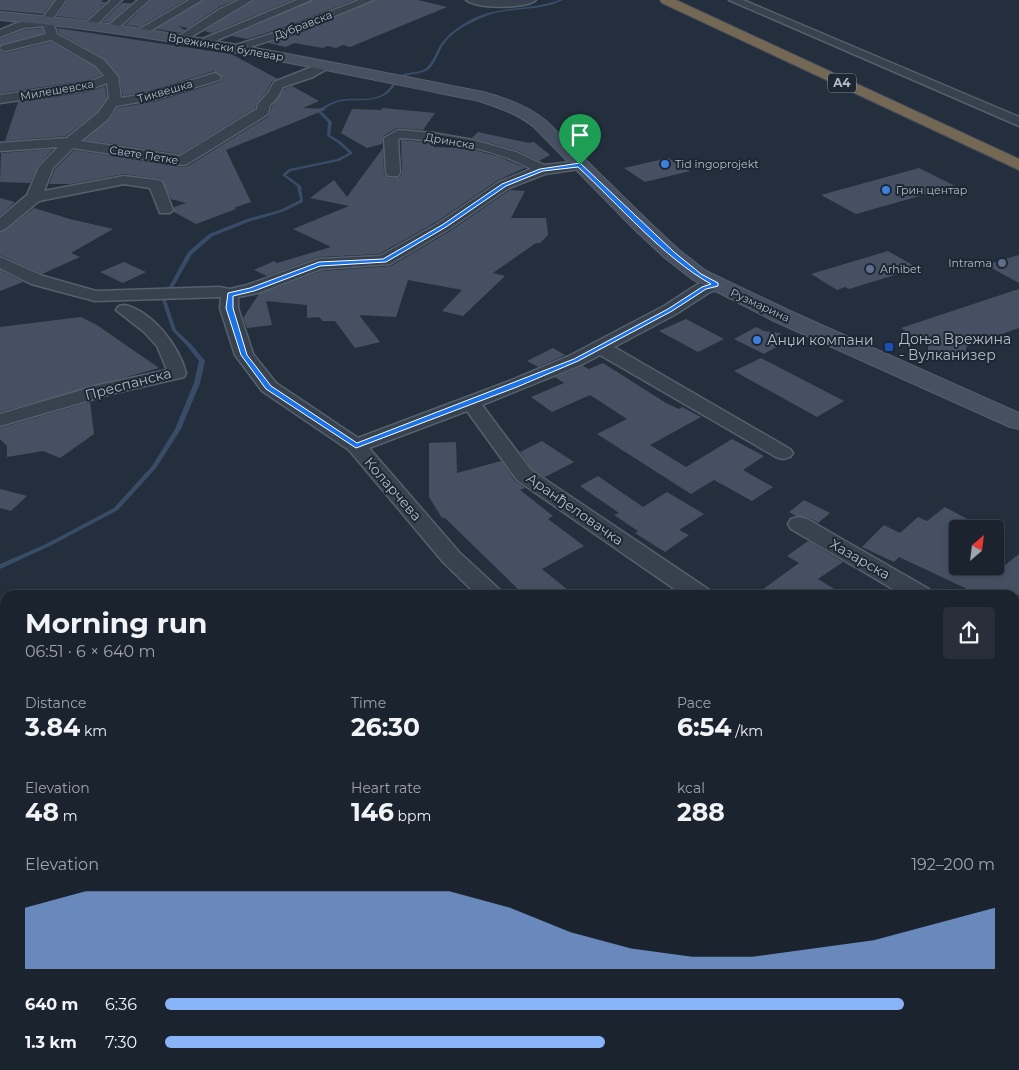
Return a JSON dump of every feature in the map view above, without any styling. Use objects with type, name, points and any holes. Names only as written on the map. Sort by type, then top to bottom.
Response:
[{"type":"highway","name":"A4","points":[[666,0],[1019,165]]},
{"type":"highway","name":"A4","points":[[689,0],[1019,150]]},
{"type":"main road","name":"Врежински булевар","points":[[0,12],[36,16],[48,21]]},
{"type":"main road","name":"Врежински булевар","points":[[0,16],[90,25],[182,38],[397,80]]},
{"type":"main road","name":"Рузмарина","points":[[397,80],[483,97],[528,114],[672,254],[699,275],[1019,422]]},
{"type":"street","points":[[52,36],[48,21],[61,0]]},
{"type":"street","points":[[90,25],[117,0]]},
{"type":"street","points":[[112,28],[144,0]]},
{"type":"street","points":[[141,32],[197,0]]},
{"type":"street","points":[[182,38],[224,11],[247,0]]},
{"type":"street","points":[[204,42],[306,0]]},
{"type":"street","name":"Дубравска","points":[[237,48],[290,31],[368,0]]},
{"type":"street","points":[[471,0],[502,4],[531,0]]},
{"type":"street","points":[[734,0],[1019,122]]},
{"type":"street","points":[[0,34],[21,25],[48,21]]},
{"type":"street","points":[[0,226],[34,197],[46,167],[71,142],[102,116],[115,98],[112,77],[100,63],[52,36],[6,48]]},
{"type":"street","name":"Свете Петке","points":[[0,147],[71,142],[182,161],[263,111],[264,104],[273,95],[278,85],[326,66]]},
{"type":"street","name":"Милешевска","points":[[0,99],[88,86],[112,77]]},
{"type":"street","name":"Тиквешка","points":[[113,102],[128,102],[154,96],[215,77]]},
{"type":"street","name":"Дринска","points":[[393,173],[390,138],[398,134],[478,146],[530,162],[542,170]]},
{"type":"street","points":[[0,262],[36,280],[95,296],[219,292],[230,294],[260,287],[319,264],[384,261],[444,226],[504,185],[542,170],[580,165]]},
{"type":"street","points":[[34,197],[124,180],[156,184],[165,210]]},
{"type":"street","points":[[356,446],[576,360],[670,310],[704,288],[716,284]]},
{"type":"street","name":"Коларчева","points":[[230,294],[229,308],[244,355],[269,387],[356,446],[451,557],[486,590]]},
{"type":"street","points":[[95,296],[100,303],[113,309],[125,310],[145,302],[154,295]]},
{"type":"street","name":"Преспанска","points":[[0,420],[106,389],[176,373],[175,361],[158,335],[150,327],[125,310]]},
{"type":"street","points":[[600,347],[783,454]]},
{"type":"street","name":"Аранђеловачка","points":[[470,402],[524,475],[693,590]]},
{"type":"street","name":"Хазарска","points":[[799,524],[912,590]]},
{"type":"building","points":[[0,0],[54,0],[43,14],[0,10]]},
{"type":"building","points":[[68,0],[103,0],[101,2],[106,2],[87,20],[57,16]]},
{"type":"building","points":[[151,0],[185,0],[140,27],[125,25]]},
{"type":"building","points":[[204,0],[235,0],[219,7],[188,28],[178,26],[185,30],[180,33],[156,29]]},
{"type":"building","points":[[254,0],[292,0],[212,33],[204,31]]},
{"type":"building","points":[[313,0],[354,0],[285,27],[247,39],[231,36]]},
{"type":"building","points":[[375,0],[418,0],[447,7],[350,47],[343,45],[336,48],[328,46],[323,48],[294,43],[286,47],[268,43],[295,35]]},
{"type":"building","points":[[122,3],[132,3],[109,23],[102,22]]},
{"type":"building","points":[[42,28],[44,33],[0,45],[0,39],[23,30]]},
{"type":"building","points":[[57,28],[231,54],[278,79],[272,81],[255,108],[180,154],[85,140],[109,120],[117,108],[157,101],[220,82],[223,77],[214,71],[150,91],[123,96],[119,76],[105,59],[59,33]]},
{"type":"building","points":[[51,42],[95,67],[101,75],[86,81],[0,93],[0,51],[5,53]]},
{"type":"building","points":[[105,86],[107,98],[97,112],[66,136],[5,141],[18,102],[88,92]]},
{"type":"building","points":[[292,86],[319,101],[303,108],[327,109],[226,150],[251,202],[234,208],[236,209],[196,224],[174,212],[174,207],[186,203],[171,199],[161,179],[124,174],[71,184],[49,184],[55,169],[74,150],[182,167],[188,166],[269,116],[272,106],[284,89]]},
{"type":"building","points":[[383,108],[435,113],[423,130],[397,128],[383,136],[382,144],[367,148],[341,133],[352,109],[381,110]]},
{"type":"building","points":[[478,132],[529,143],[534,142],[550,155],[539,161],[516,150],[472,138]]},
{"type":"building","points":[[401,140],[435,143],[434,147],[467,148],[500,157],[525,168],[498,180],[438,221],[379,254],[319,257],[267,276],[254,270],[274,261],[277,263],[331,247],[293,229],[349,206],[310,198],[334,180],[347,197],[383,148],[384,174],[388,178],[400,177],[402,173]]},
{"type":"building","points":[[53,149],[38,166],[30,183],[0,182],[1,153]]},
{"type":"building","points":[[668,158],[690,171],[645,182],[624,168]]},
{"type":"building","points":[[919,168],[955,186],[856,214],[821,195]]},
{"type":"building","points":[[510,190],[525,191],[511,218],[546,218],[548,235],[540,243],[536,243],[493,273],[505,276],[463,316],[442,311],[462,290],[408,280],[396,317],[359,315],[380,342],[355,348],[335,321],[323,321],[319,317],[307,318],[307,305],[266,301],[272,325],[247,328],[243,318],[259,294],[321,271],[391,266],[450,231]]},
{"type":"building","points":[[0,198],[15,202],[0,216]]},
{"type":"building","points":[[34,208],[113,229],[71,253],[80,257],[42,274],[0,255],[0,233]]},
{"type":"building","name":"Arhibet","points":[[888,251],[918,268],[849,289],[845,287],[837,290],[811,274]]},
{"type":"building","points":[[1019,255],[1019,283],[986,265]]},
{"type":"building","points":[[124,262],[146,272],[123,283],[100,272]]},
{"type":"building","points":[[0,270],[23,282],[0,291]]},
{"type":"building","points":[[1019,289],[1019,328],[966,347],[966,356],[928,350],[928,345],[901,328]]},
{"type":"building","points":[[81,317],[97,325],[159,368],[0,412],[0,327]]},
{"type":"building","points":[[686,319],[724,339],[698,352],[659,331]]},
{"type":"building","points":[[756,327],[764,331],[780,333],[783,343],[764,354],[734,339]]},
{"type":"building","points":[[553,348],[565,355],[538,367],[527,361]]},
{"type":"building","points":[[761,358],[844,401],[817,417],[734,371]]},
{"type":"building","points":[[603,363],[666,403],[679,409],[682,407],[701,417],[650,445],[686,467],[732,439],[764,456],[743,470],[773,487],[752,501],[714,480],[691,494],[597,434],[627,419],[590,395],[552,412],[531,397],[564,383],[555,377],[583,366],[589,369]]},
{"type":"building","points":[[90,402],[94,434],[60,458],[43,451],[7,457],[7,446],[0,439],[0,428]]},
{"type":"building","points":[[542,441],[574,462],[545,477],[532,469],[520,452]]},
{"type":"building","points":[[456,442],[457,473],[501,461],[515,481],[525,488],[520,490],[553,516],[548,519],[584,546],[542,569],[568,590],[519,590],[445,518],[442,518],[429,497],[429,443]]},
{"type":"building","points":[[598,476],[643,507],[667,492],[704,514],[679,530],[689,535],[665,552],[635,533],[638,531],[614,515],[619,513],[580,486]]},
{"type":"building","points":[[0,489],[27,496],[11,511],[0,508]]},
{"type":"building","points":[[804,500],[830,513],[818,523],[807,517],[796,516],[789,512]]},
{"type":"building","points":[[945,507],[969,520],[949,520],[949,575],[1004,575],[1004,566],[1019,554],[1019,590],[969,590],[899,557],[894,562],[862,547],[884,525],[900,533],[918,517],[927,521]]},
{"type":"building","points":[[808,541],[843,562],[818,579],[836,590],[762,590],[799,563],[787,556]]},
{"type":"waterway","points":[[0,567],[48,545],[116,509],[154,467],[178,429],[197,383],[202,361],[174,330],[164,300],[190,253],[211,235],[249,220],[281,211],[302,201],[299,186],[284,175],[290,170],[338,160],[351,153],[328,135],[330,122],[319,111],[337,101],[368,100],[384,95],[403,76],[427,69],[446,39],[475,19],[490,13],[542,6],[562,0]]},
{"type":"place","name":"Tid ingoprojekt","points":[[665,164]]},
{"type":"place","name":"Грин центар","points":[[886,190]]},
{"type":"place","name":"Intrama","points":[[1002,263]]},
{"type":"place","name":"Arhibet","points":[[870,269]]},
{"type":"place","name":"Анџи компани","points":[[757,340]]},
{"type":"place","name":"Доња Врежина - Вулканизер","points":[[889,347]]},
{"type":"route","points":[[580,165],[672,254],[699,275],[716,284],[704,288],[670,310],[576,360],[514,386],[356,446],[269,387],[244,355],[229,308],[230,294],[252,290],[319,264],[384,261],[444,226],[504,185],[542,170],[580,165]]}]
